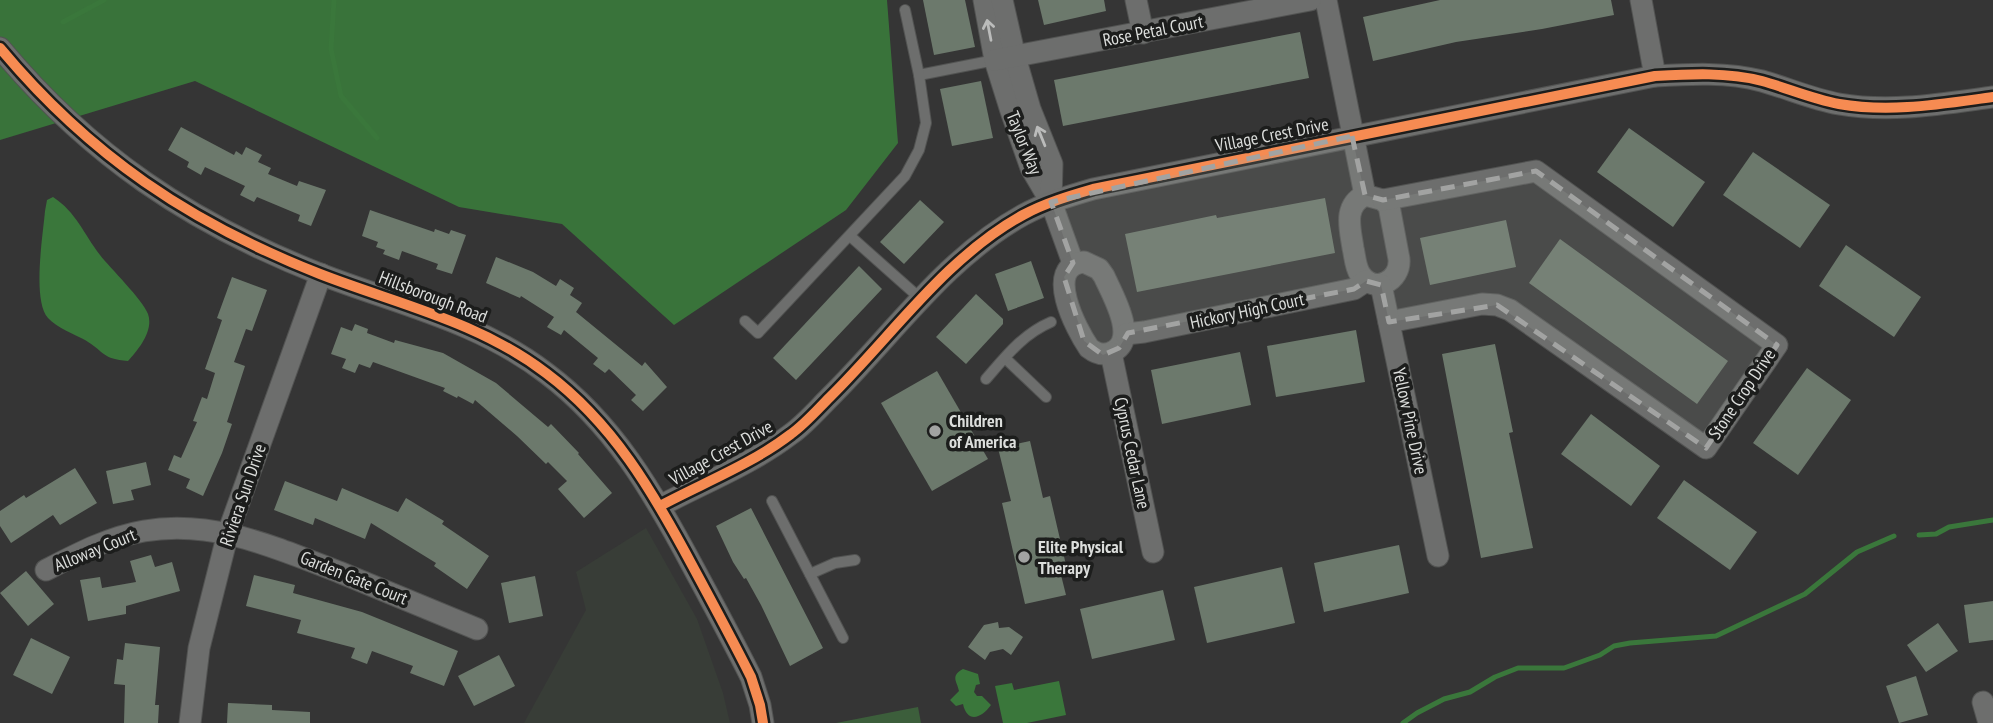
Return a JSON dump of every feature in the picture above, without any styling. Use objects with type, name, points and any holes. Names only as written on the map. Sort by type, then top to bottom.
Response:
[{"type":"street","name":"Taylor Way","points":[[984,0],[1005,59],[1030,109],[1052,164],[1051,202]]},
{"type":"street","name":"Taylor Way","points":[[1002,0],[1005,59]]},
{"type":"street","points":[[1136,0],[1143,33]]},
{"type":"street","name":"Rose Petal Court","points":[[1005,59],[1310,0]]},
{"type":"street","points":[[1326,0],[1352,136],[1374,197],[1391,213],[1400,267],[1396,275],[1374,283]]},
{"type":"street","points":[[1641,0],[1655,76]]},
{"type":"street","name":"Hillsborough Road","points":[[0,48],[71,123],[126,170],[188,212],[233,237],[321,274],[470,327],[511,349],[580,401],[608,430],[660,506],[751,677],[761,705],[763,723]]},
{"type":"street","name":"Village Crest Drive","points":[[660,506],[751,459],[791,434],[970,252],[998,230],[1051,202],[1093,189],[1655,76],[1728,75],[1760,81],[1839,104],[1875,108],[1919,107],[1993,97]]},
{"type":"street","name":"Stone Crop Drive","points":[[1374,197],[1536,171],[1777,345],[1706,448],[1510,310],[1497,305],[1482,304],[1389,321]]},
{"type":"street","name":"Yellow Pine Drive","points":[[1374,197],[1353,205],[1349,221],[1357,266],[1374,283],[1389,321],[1438,556]]},
{"type":"street","points":[[1051,202],[1073,263]]},
{"type":"street","points":[[1084,262],[1092,265],[1104,276],[1126,334],[1119,348],[1111,354],[1103,355],[1089,348],[1079,329],[1063,284],[1073,263],[1084,262]]},
{"type":"street","name":"Riviera Sun Drive","points":[[190,723],[199,648],[228,533],[321,274]]},
{"type":"street","name":"Hickory High Court","points":[[1126,334],[1374,283]]},
{"type":"street","name":"Cyprus Cedar Lane","points":[[1111,354],[1153,552]]},
{"type":"street","name":"Alloway Court","points":[[46,570],[93,547],[142,531],[198,528],[228,533]]},
{"type":"street","name":"Garden Gate Court","points":[[228,533],[267,544],[477,629]]},
{"type":"lane","points":[[746,321],[758,333],[905,176],[919,150],[926,123],[905,10]]},
{"type":"lane","points":[[919,75],[1005,59]]},
{"type":"lane","points":[[850,236],[922,300]]},
{"type":"lane","points":[[986,379],[1033,330],[1051,322]]},
{"type":"lane","points":[[1005,358],[1046,397]]},
{"type":"lane","points":[[772,501],[844,638]]},
{"type":"lane","points":[[810,574],[835,563],[855,560]]},
{"type":"highlighted area","points":[[1352,136],[1365,195],[1383,200],[1536,171],[1777,345],[1706,448],[1497,305],[1389,322],[1381,285],[1366,281],[1354,289],[1128,333],[1119,348],[1103,355],[1084,341],[1064,277],[1073,263],[1051,202]]},
{"type":"shaded area","points":[[0,0],[887,0],[898,143],[846,210],[674,325],[562,224],[459,207],[195,81],[0,140]]},
{"type":"shaded area","points":[[53,197],[74,216],[100,255],[148,314],[147,333],[128,361],[108,357],[85,340],[52,322],[43,309],[39,283],[41,251],[47,200]]},
{"type":"shaded area","points":[[646,528],[697,619],[723,693],[730,723],[524,723],[586,610],[576,572]]},
{"type":"shaded area","points":[[963,669],[978,674],[980,684],[976,685],[974,692],[991,705],[979,716],[971,716],[963,704],[956,706],[950,700],[959,691],[955,676]]},
{"type":"shaded area","points":[[1059,681],[1066,715],[1027,723],[1003,723],[995,686],[1012,683],[1014,690]]},
{"type":"shaded area","points":[[918,707],[921,723],[836,723]]},
{"type":"building","points":[[923,0],[965,0],[975,47],[934,55]]},
{"type":"building","points":[[1038,0],[1104,0],[1106,11],[1044,25]]},
{"type":"building","points":[[1440,0],[1611,0],[1614,15],[1456,42],[1373,61],[1363,17]]},
{"type":"building","points":[[1300,32],[1309,78],[1063,126],[1054,80]]},
{"type":"building","points":[[981,81],[993,138],[952,146],[940,89]]},
{"type":"building","points":[[181,127],[234,155],[236,151],[242,155],[246,147],[262,155],[258,162],[271,168],[268,174],[297,186],[299,181],[326,190],[311,226],[298,221],[300,215],[257,197],[254,202],[240,195],[245,186],[205,167],[201,175],[187,167],[189,162],[168,150]]},
{"type":"building","points":[[1629,128],[1705,182],[1673,227],[1597,172]]},
{"type":"building","points":[[1753,152],[1830,205],[1800,248],[1723,195]]},
{"type":"building","points":[[1325,198],[1335,253],[1137,292],[1125,234],[1216,215],[1217,218]]},
{"type":"building","points":[[920,200],[944,222],[904,264],[880,242]]},
{"type":"building","points":[[370,210],[434,232],[435,229],[449,234],[451,230],[466,235],[452,274],[436,269],[438,264],[402,251],[399,260],[383,254],[385,250],[376,247],[378,242],[362,236]]},
{"type":"building","points":[[1506,220],[1516,267],[1430,285],[1420,238]]},
{"type":"building","points":[[1560,239],[1728,361],[1697,404],[1529,283]]},
{"type":"building","points":[[1846,245],[1921,297],[1894,337],[1819,286]]},
{"type":"building","points":[[496,257],[533,272],[556,286],[560,279],[574,288],[570,295],[582,303],[576,312],[642,366],[645,362],[667,387],[643,411],[631,400],[636,395],[609,369],[605,373],[593,364],[598,358],[564,330],[561,335],[547,327],[554,317],[521,296],[520,298],[486,283]]},
{"type":"building","points":[[1031,261],[1044,298],[1008,311],[995,274]]},
{"type":"building","points":[[859,266],[882,289],[796,380],[773,358]]},
{"type":"building","points":[[232,277],[267,290],[252,331],[246,329],[234,362],[245,366],[227,422],[232,424],[203,496],[186,488],[190,479],[168,470],[174,455],[181,458],[197,422],[193,421],[202,397],[207,399],[215,373],[205,369],[222,320],[217,318]]},
{"type":"building","points":[[976,294],[1003,319],[1003,324],[966,364],[936,337]]},
{"type":"building","points":[[355,324],[368,329],[367,333],[394,343],[395,340],[443,353],[496,383],[548,427],[551,424],[612,493],[584,518],[558,489],[567,481],[475,400],[473,404],[443,391],[445,388],[373,362],[370,368],[359,364],[355,373],[342,368],[346,359],[331,354],[341,327],[352,331]]},
{"type":"building","points":[[1356,330],[1365,382],[1276,397],[1267,346]]},
{"type":"building","points":[[1495,344],[1513,432],[1509,433],[1533,548],[1481,558],[1442,354]]},
{"type":"building","points":[[1240,352],[1251,405],[1162,424],[1151,370]]},
{"type":"building","points":[[1807,368],[1851,400],[1798,475],[1753,443]]},
{"type":"building","name":"Children of America","points":[[937,371],[988,459],[932,491],[881,403]]},
{"type":"building","points":[[1591,414],[1660,466],[1631,506],[1561,454]]},
{"type":"building","points":[[1030,441],[1043,498],[1050,496],[1066,565],[1059,567],[1066,595],[1025,604],[1002,503],[1011,501],[998,448]]},
{"type":"building","points":[[146,462],[151,485],[131,490],[134,500],[113,504],[106,471]]},
{"type":"building","points":[[75,468],[97,503],[60,525],[53,515],[11,543],[0,526],[0,511]]},
{"type":"building","points":[[1684,480],[1757,532],[1730,570],[1657,518]]},
{"type":"building","points":[[285,481],[337,501],[342,488],[398,512],[406,498],[444,521],[442,524],[489,556],[467,589],[434,566],[436,563],[371,523],[365,539],[315,518],[313,525],[274,510]]},
{"type":"building","points":[[751,508],[823,648],[790,666],[761,605],[746,578],[744,579],[733,562],[716,526]]},
{"type":"building","points":[[1399,545],[1409,593],[1324,612],[1314,563]]},
{"type":"building","points":[[151,555],[155,567],[172,562],[180,591],[126,606],[126,614],[88,621],[80,580],[100,577],[102,588],[136,582],[130,561]]},
{"type":"building","points":[[1282,567],[1295,623],[1207,643],[1194,587]]},
{"type":"building","points":[[26,571],[54,604],[28,626],[0,593]]},
{"type":"building","points":[[254,575],[295,585],[293,593],[362,612],[458,651],[444,686],[410,673],[413,666],[372,651],[367,664],[351,658],[355,648],[297,633],[301,620],[246,606]]},
{"type":"building","points":[[535,576],[543,616],[509,623],[501,583]]},
{"type":"building","points":[[1163,590],[1175,640],[1092,659],[1080,609]]},
{"type":"building","points":[[1993,601],[1993,640],[1969,643],[1964,605]]},
{"type":"building","points":[[998,622],[999,628],[1009,627],[1023,637],[1011,655],[1003,649],[990,652],[985,660],[968,647],[984,625]]},
{"type":"building","points":[[1938,623],[1958,651],[1926,672],[1907,645]]},
{"type":"building","points":[[31,638],[70,657],[52,694],[13,675]]},
{"type":"building","points":[[125,643],[160,647],[155,705],[159,705],[158,723],[124,723],[125,685],[114,684],[117,659],[123,660]]},
{"type":"building","points":[[499,655],[515,686],[474,706],[458,676]]},
{"type":"building","points":[[1916,676],[1928,715],[1899,723],[1886,686]]},
{"type":"building","points":[[228,703],[272,705],[272,710],[310,712],[310,723],[227,723]]},
{"type":"waterway","points":[[63,22],[104,0]]},
{"type":"waterway","points":[[334,0],[331,49],[341,96],[377,138]]},
{"type":"waterway","points":[[1919,535],[1936,534],[1949,527],[1993,520]]},
{"type":"waterway","points":[[1403,723],[1444,699],[1470,692],[1495,677],[1518,668],[1564,668],[1600,655],[1614,646],[1716,636],[1805,594],[1857,552],[1894,536]]},
{"type":"cycle path","points":[[0,48],[69,121],[106,153],[185,208],[273,254],[320,274],[436,315],[493,340],[520,355],[570,393],[592,414],[630,460],[662,511],[751,677],[763,723]]},
{"type":"cycle path","points":[[660,506],[744,464],[791,434],[816,412],[920,299],[969,253],[1023,215],[1075,194],[1655,76],[1736,76],[1762,81],[1829,102],[1858,107],[1916,106],[1993,97]]},
{"type":"place","name":"Children of America","points":[[935,431]]},
{"type":"place","name":"Elite Physical Therapy","points":[[1024,557]]}]
